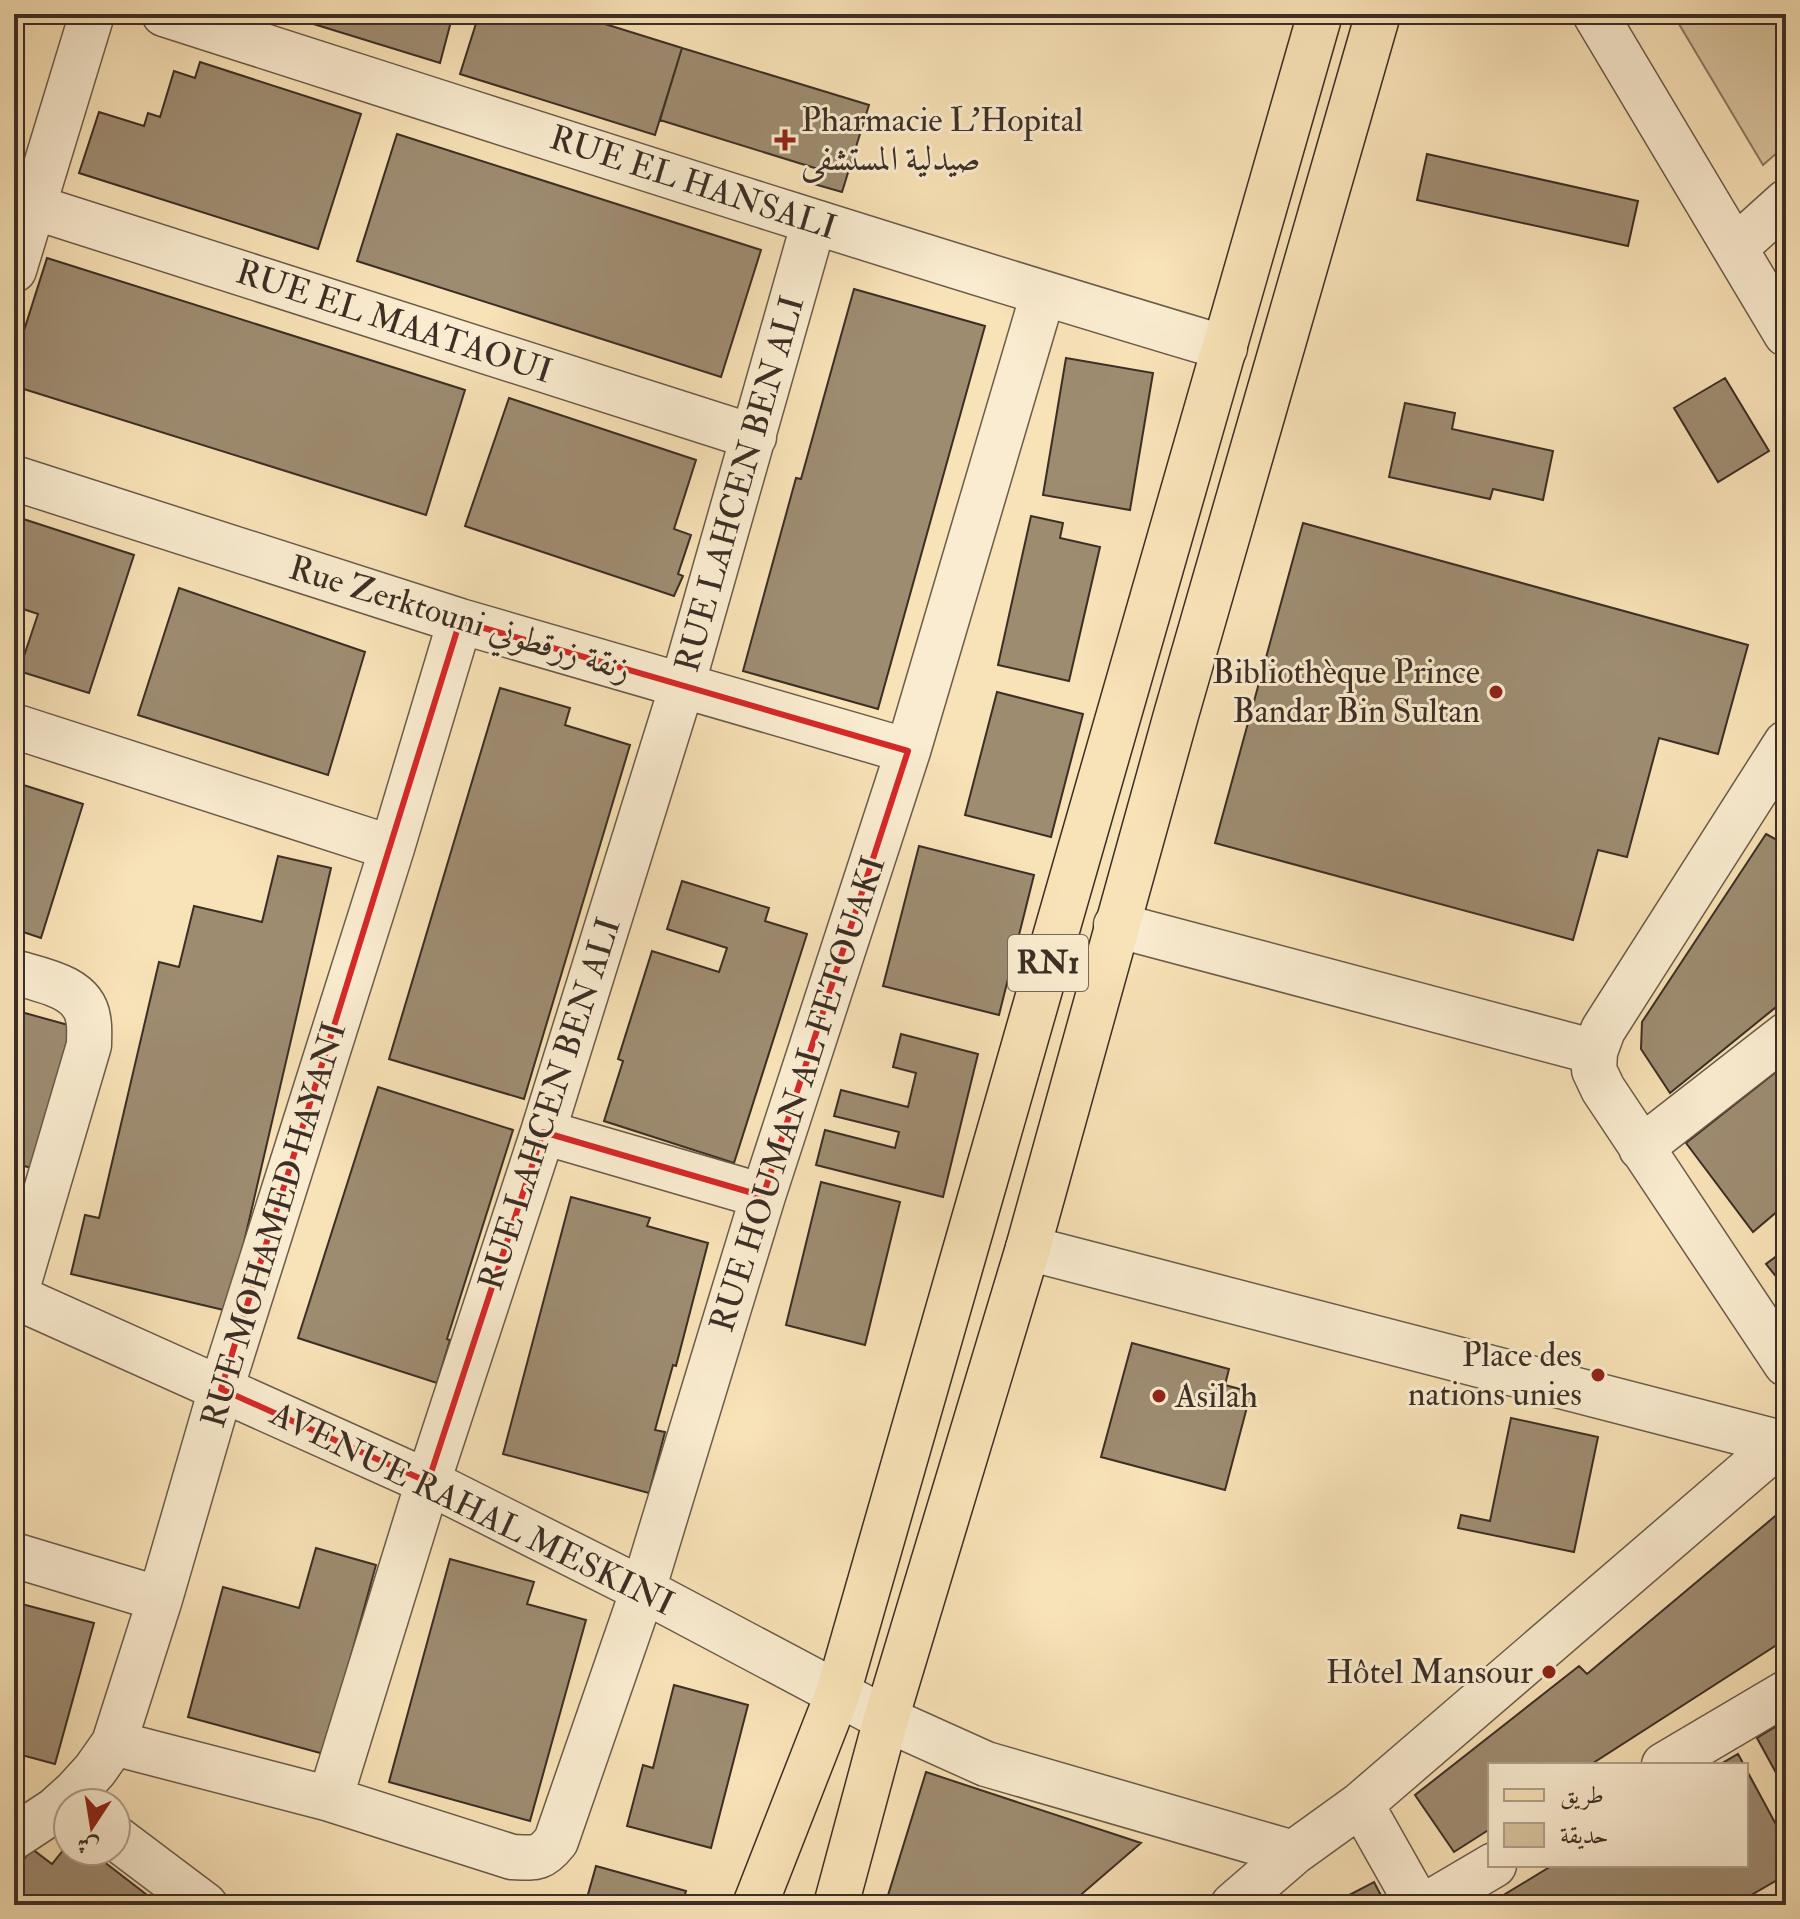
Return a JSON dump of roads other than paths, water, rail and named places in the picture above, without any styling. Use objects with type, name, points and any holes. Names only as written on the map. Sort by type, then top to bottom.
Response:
[{"type":"main road","name":"RN1","points":[[755,1905],[838,1693],[1320,14]]},
{"type":"main road","name":"RN1","points":[[836,1905],[886,1719],[1028,1248],[1116,925],[1378,14]]},
{"type":"street","points":[[14,270],[92,14]]},
{"type":"street","name":"RUE EL HANSALI","points":[[164,14],[814,222],[1225,348]]},
{"type":"street","points":[[1595,14],[1786,334]]},
{"type":"street","points":[[1735,248],[1786,202]]},
{"type":"street","name":"RUE EL MAATAOUI","points":[[34,207],[754,437]]},
{"type":"street","name":"RUE LAHCEN BEN ALI","points":[[330,1799],[682,686],[814,222]]},
{"type":"street","name":"RUE HOUMAN AL FETOUAKI","points":[[330,1799],[512,1857],[533,1858],[546,1854],[556,1841],[643,1590],[763,1196],[908,751],[1043,294]]},
{"type":"street","name":"Rue Zerktouni زنقة زرقطوني","points":[[14,478],[460,621],[908,751]]},
{"type":"street","name":"RUE MOHAMED HAYANI","points":[[82,1787],[114,1743],[460,621]]},
{"type":"street","points":[[14,726],[392,848]]},
{"type":"street","points":[[1786,743],[1603,1030],[1595,1052],[1594,1070],[1641,1148],[1786,1364]]},
{"type":"street","points":[[1116,925],[1595,1052]]},
{"type":"street","points":[[14,972],[53,984],[78,997],[88,1016],[89,1045],[14,1297]]},
{"type":"street","points":[[1641,1148],[1786,1035]]},
{"type":"street","points":[[543,1132],[763,1196]]},
{"type":"street","points":[[1028,1248],[1784,1441]]},
{"type":"street","name":"AVENUE RAHAL MESKINI","points":[[14,1297],[428,1482],[643,1590],[886,1719],[986,1764],[1293,1853]]},
{"type":"street","points":[[1233,1905],[1293,1853],[1361,1804],[1784,1441]]},
{"type":"street","points":[[14,1555],[160,1599]]},
{"type":"street","points":[[1667,1763],[1786,1693]]},
{"type":"street","points":[[114,1743],[330,1799]]},
{"type":"street","points":[[14,1798],[52,1809]]},
{"type":"street","points":[[1361,1804],[1418,1905]]},
{"type":"street","name":"RUE MOHAMED HAYANI","points":[[14,1837],[52,1817]]},
{"type":"street","points":[[132,1850],[205,1905]]},
{"type":"street","points":[[1426,1905],[1491,1867]]},
{"type":"place","name":"Pharmacie L'Hopital صيدلية المستشفى","points":[[785,140]]},
{"type":"place","name":"Bibliothèque Prince Bandar Bin Sultan","points":[[1496,692]]},
{"type":"place","name":"Place des nations unies","points":[[1598,1375]]},
{"type":"place","name":"Asilah","points":[[1159,1396]]},
{"type":"place","name":"Hôtel Mansour","points":[[1549,1672]]}]
